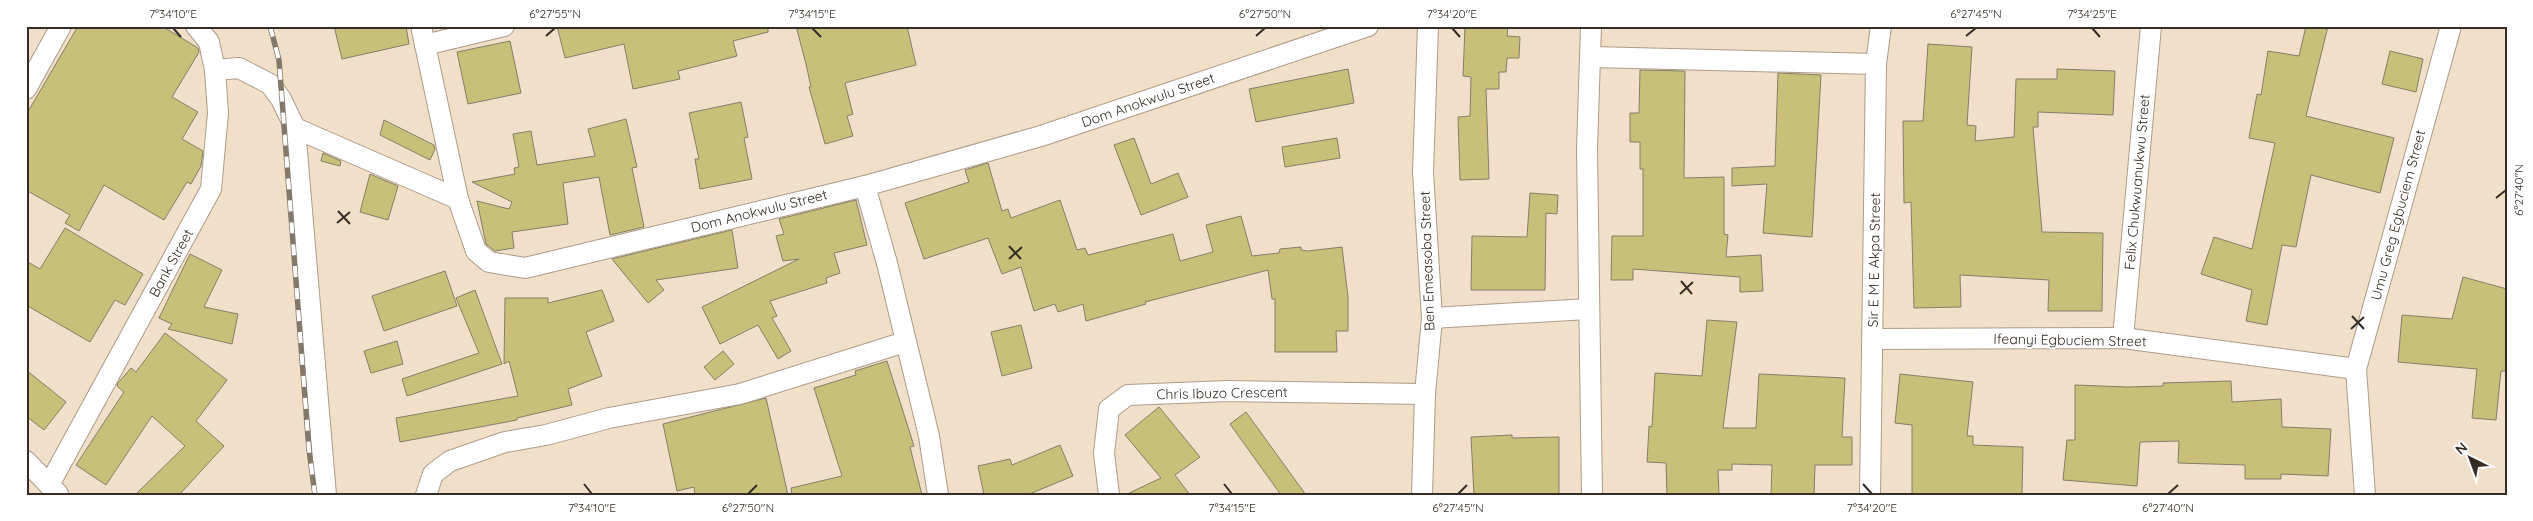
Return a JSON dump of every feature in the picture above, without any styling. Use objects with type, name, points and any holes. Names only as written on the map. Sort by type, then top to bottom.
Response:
[{"type":"street","points":[[26,89],[61,26]]},
{"type":"street","name":"Bank Street","points":[[54,490],[211,189],[218,113],[215,70],[209,42],[196,26]]},
{"type":"street","points":[[423,36],[504,26]]},
{"type":"street","name":"Dom Anokwulu Street","points":[[423,36],[458,200],[476,251],[489,262],[525,268],[865,186],[1040,136],[1368,26]]},
{"type":"street","name":"Ben Emeasoba Street","points":[[1422,495],[1425,394],[1432,318],[1423,172],[1428,26]]},
{"type":"street","points":[[1591,26],[1592,57],[1587,149],[1592,495]]},
{"type":"street","name":"Sir E M E Akpa Street","points":[[1870,495],[1876,64],[1881,26]]},
{"type":"street","name":"Felix Chukwuanukwu Street","points":[[2123,338],[2151,26]]},
{"type":"street","name":"Umu Greg Egbuciem Street","points":[[2365,495],[2356,369],[2451,26]]},
{"type":"street","points":[[1592,57],[1876,64]]},
{"type":"street","points":[[215,70],[239,68],[270,84],[281,99],[296,128],[307,242],[326,495]]},
{"type":"street","points":[[296,128],[458,200]]},
{"type":"street","points":[[865,186],[887,263],[929,436],[938,495]]},
{"type":"street","points":[[1432,318],[1588,309]]},
{"type":"street","name":"Ifeanyi Egbuciem Street","points":[[1873,339],[2123,338],[2356,369]]},
{"type":"street","points":[[426,495],[433,474],[450,461],[505,442],[546,435],[609,418],[740,394],[905,342]]},
{"type":"street","name":"Chris Ibuzo Crescent","points":[[1109,495],[1104,453],[1109,409],[1128,395],[1228,391],[1425,394]]},
{"type":"street","points":[[26,461],[54,490]]},
{"type":"building","points":[[78,26],[162,26],[198,48],[199,52],[172,97],[198,112],[182,139],[203,151],[201,166],[191,184],[187,182],[164,220],[104,185],[79,231],[65,223],[70,215],[26,190],[26,115]]},
{"type":"building","points":[[334,26],[406,26],[409,44],[342,59]]},
{"type":"building","points":[[557,26],[768,26],[768,32],[733,41],[737,56],[678,71],[680,79],[633,89],[624,44],[565,58]]},
{"type":"building","points":[[796,26],[907,26],[916,65],[845,83],[853,114],[847,116],[853,136],[825,144],[809,87],[811,87]]},
{"type":"building","points":[[1465,26],[1508,26],[1507,36],[1520,37],[1519,58],[1507,58],[1506,72],[1499,72],[1499,89],[1486,89],[1489,179],[1460,180],[1458,117],[1470,116],[1471,77],[1463,76]]},
{"type":"building","points":[[2306,26],[2328,26],[2306,116],[2394,138],[2380,193],[2311,175],[2296,247],[2282,245],[2267,325],[2246,321],[2252,290],[2201,274],[2214,237],[2252,249],[2275,143],[2249,138],[2257,94],[2261,95],[2268,51],[2299,56]]},
{"type":"building","points":[[510,41],[521,93],[468,104],[457,52]]},
{"type":"building","points":[[1928,44],[1972,47],[1967,125],[1976,126],[1975,141],[2014,137],[2016,79],[2057,79],[2057,69],[2115,71],[2113,115],[2038,112],[2038,127],[2033,127],[2042,232],[2103,233],[2102,311],[2048,311],[2049,280],[1960,275],[1961,307],[1914,308],[1911,202],[1904,203],[1903,121],[1923,121]]},
{"type":"building","points":[[2390,51],[2423,59],[2416,92],[2382,84]]},
{"type":"building","points":[[1348,69],[1354,103],[1256,122],[1249,89]]},
{"type":"building","points":[[1640,70],[1685,71],[1684,178],[1724,177],[1724,234],[1728,235],[1726,257],[1761,255],[1763,291],[1740,292],[1740,277],[1633,269],[1633,280],[1611,280],[1612,236],[1643,236],[1643,169],[1640,169],[1640,142],[1630,142],[1630,113],[1639,113]]},
{"type":"building","points":[[1778,73],[1821,75],[1812,237],[1763,233],[1767,184],[1732,186],[1732,168],[1775,166]]},
{"type":"building","points":[[741,102],[748,137],[744,138],[752,179],[700,189],[695,159],[699,159],[689,113]]},
{"type":"building","points":[[626,119],[637,167],[632,168],[644,227],[610,235],[599,177],[563,183],[568,224],[512,232],[514,248],[495,251],[486,244],[477,201],[509,209],[512,202],[472,182],[515,174],[514,168],[519,167],[513,134],[531,131],[537,165],[595,156],[588,129]]},
{"type":"building","points":[[384,120],[434,145],[435,149],[430,160],[380,135]]},
{"type":"building","points":[[1134,138],[1151,184],[1178,173],[1188,197],[1141,215],[1114,145]]},
{"type":"building","points":[[1337,138],[1340,158],[1285,167],[1282,147]]},
{"type":"building","points":[[323,153],[341,161],[340,166],[321,161]]},
{"type":"building","points":[[988,163],[1002,211],[1008,209],[1011,218],[1060,200],[1077,250],[1085,248],[1088,255],[1173,234],[1180,261],[1213,252],[1206,225],[1241,216],[1252,256],[1279,253],[1280,249],[1301,247],[1301,250],[1308,251],[1342,247],[1348,297],[1348,331],[1336,331],[1337,352],[1275,352],[1275,299],[1272,299],[1268,270],[1145,302],[1146,304],[1086,321],[1083,304],[1058,312],[1055,304],[1034,311],[1021,267],[1002,274],[988,238],[924,259],[905,203],[969,182],[965,170]]},
{"type":"building","points":[[370,174],[398,186],[388,220],[360,212]]},
{"type":"building","points":[[1530,193],[1558,195],[1557,214],[1546,213],[1545,290],[1471,290],[1472,236],[1527,237]]},
{"type":"building","points":[[856,200],[867,245],[834,253],[840,273],[826,278],[827,283],[770,301],[777,316],[772,318],[791,351],[778,359],[758,325],[720,344],[702,307],[799,259],[783,261],[776,236],[784,234],[779,219]]},
{"type":"building","points":[[65,228],[143,274],[125,305],[115,300],[90,342],[26,305],[26,261],[40,269]]},
{"type":"building","points":[[732,230],[738,268],[656,280],[664,290],[648,303],[612,259]]},
{"type":"building","points":[[190,254],[222,270],[204,307],[238,314],[232,344],[168,329],[172,324],[159,318]]},
{"type":"building","points":[[445,271],[457,306],[384,331],[372,296]]},
{"type":"building","points":[[2463,277],[2507,289],[2507,371],[2501,371],[2496,420],[2472,418],[2477,369],[2398,362],[2402,315],[2452,319]]},
{"type":"building","points":[[475,290],[502,364],[407,396],[402,379],[479,353],[456,298]]},
{"type":"building","points":[[602,290],[614,321],[586,332],[602,376],[568,389],[572,405],[517,418],[517,420],[400,442],[396,418],[518,396],[509,361],[504,364],[505,298],[548,298],[548,303]]},
{"type":"building","points":[[1707,320],[1737,322],[1723,428],[1756,428],[1759,374],[1845,378],[1842,437],[1852,437],[1852,465],[1815,465],[1814,495],[1771,495],[1772,465],[1732,464],[1732,470],[1718,470],[1719,495],[1667,495],[1666,463],[1647,462],[1649,426],[1652,427],[1655,373],[1702,376]]},
{"type":"building","points":[[1021,325],[1032,368],[1002,376],[991,332]]},
{"type":"building","points":[[165,333],[227,380],[196,421],[224,446],[179,495],[135,495],[185,446],[152,416],[106,485],[76,465],[124,392],[117,386],[118,383],[131,368],[136,372]]},
{"type":"building","points":[[397,341],[403,364],[371,373],[364,351]]},
{"type":"building","points":[[723,351],[734,364],[715,380],[704,367]]},
{"type":"building","points":[[887,361],[914,446],[910,447],[922,495],[792,495],[791,488],[842,476],[814,388],[856,375],[855,371]]},
{"type":"building","points":[[26,370],[66,402],[44,430],[26,416]]},
{"type":"building","points":[[1900,374],[1973,382],[1967,436],[1973,436],[1973,445],[2023,447],[2022,495],[1912,495],[1912,425],[1895,423]]},
{"type":"building","points":[[2231,381],[2232,402],[2281,399],[2282,427],[2331,429],[2328,476],[2281,474],[2281,479],[2245,479],[2245,465],[2178,463],[2179,441],[2140,442],[2137,486],[2063,480],[2067,440],[2075,440],[2075,385],[2127,387],[2163,386],[2163,383]]},
{"type":"building","points":[[766,398],[788,495],[695,495],[694,487],[677,491],[663,424]]},
{"type":"building","points":[[1159,407],[1200,457],[1175,475],[1190,495],[1125,495],[1161,478],[1125,435]]},
{"type":"building","points":[[1246,412],[1306,495],[1281,495],[1230,424]]},
{"type":"building","points":[[1512,435],[1512,438],[1559,437],[1559,495],[1474,495],[1471,437]]},
{"type":"building","points":[[1060,445],[1073,476],[1027,495],[984,495],[978,466],[1010,459],[1012,465]]},
{"type":"railway","points":[[270,26],[279,60],[309,450],[315,495]]}]
